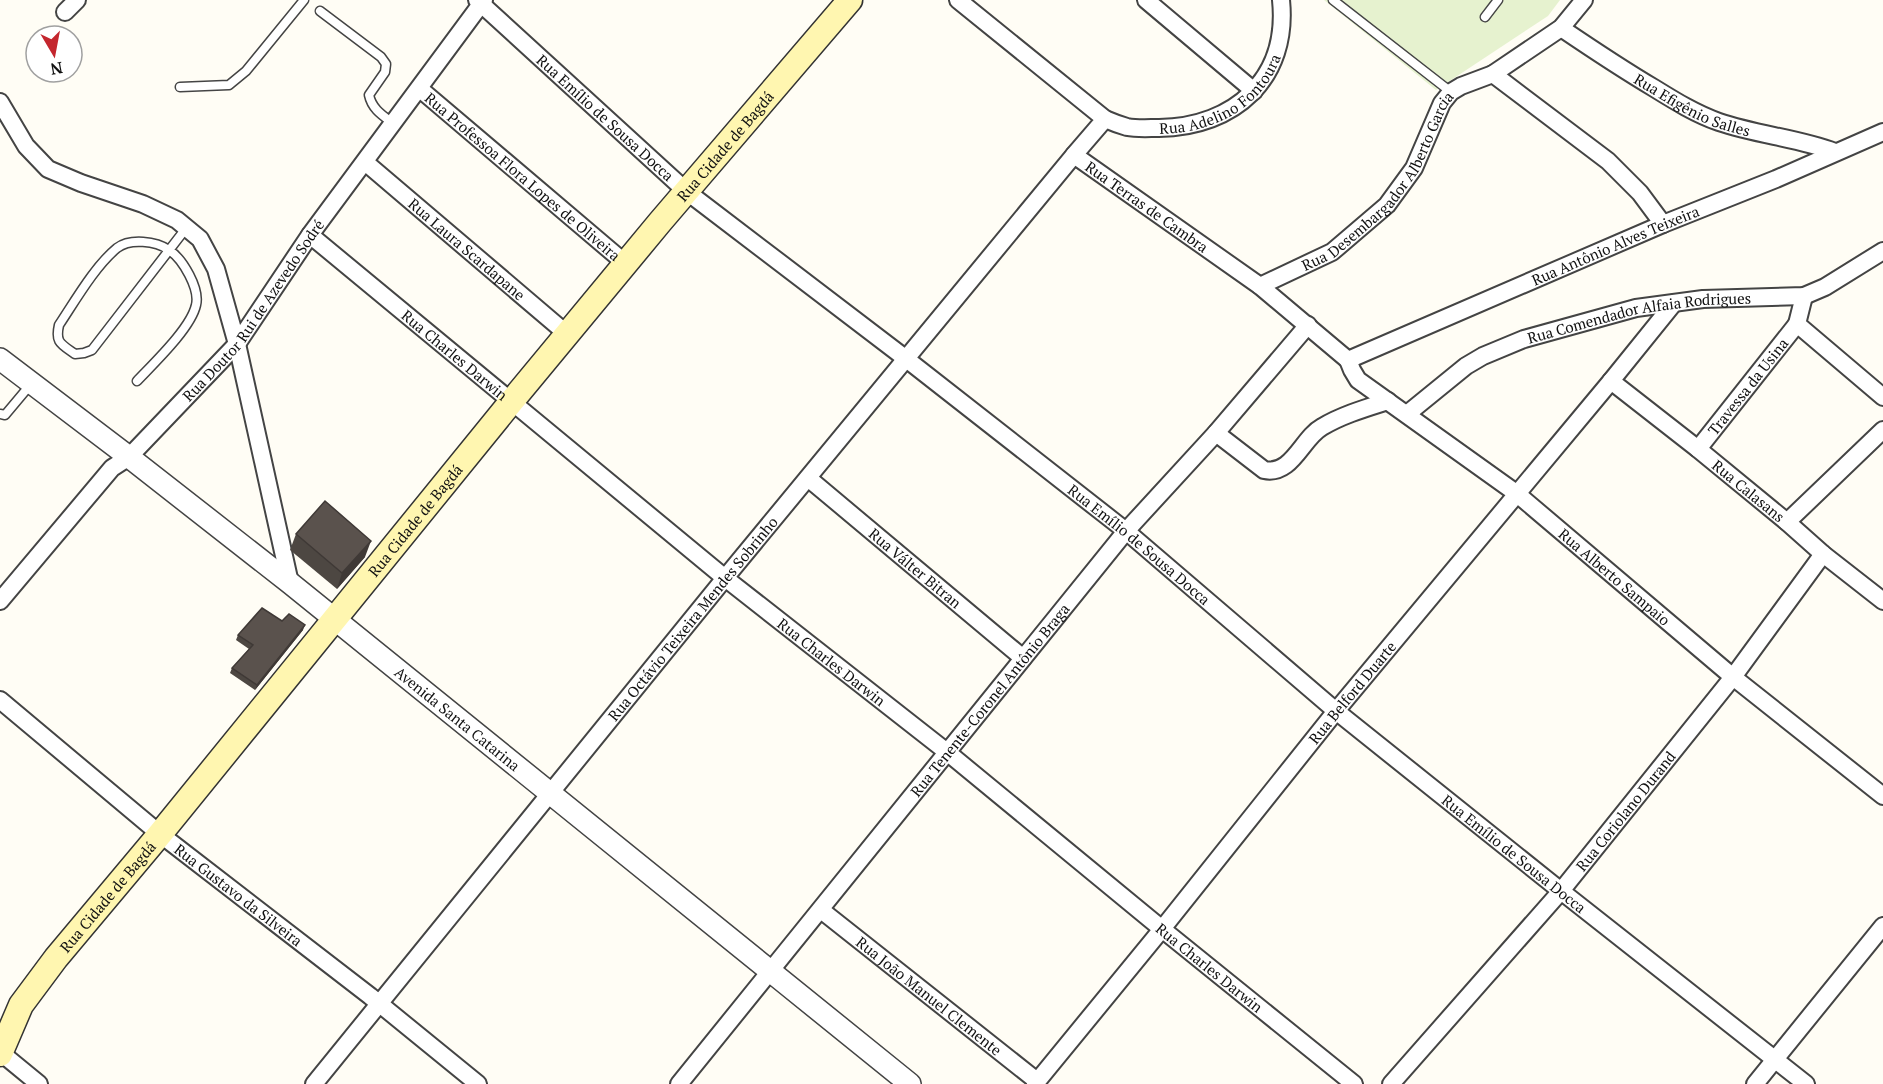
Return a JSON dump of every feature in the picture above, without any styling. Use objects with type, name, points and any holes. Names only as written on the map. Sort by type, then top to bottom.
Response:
[{"type":"main road","name":"Rua Cidade de Bagdá","points":[[0,1053],[15,1016],[31,990],[625,263],[850,0]]},
{"type":"street","points":[[958,0],[1105,119]]},
{"type":"street","points":[[1146,0],[1254,91]]},
{"type":"street","name":"Rua Adelino Fontoura","points":[[1105,119],[1127,127],[1175,128],[1214,118],[1228,110],[1254,91],[1269,70],[1282,35],[1281,0]]},
{"type":"street","name":"Rua Desembargador Alberto Garcia","points":[[1260,286],[1332,252],[1387,206],[1414,168],[1442,103],[1451,92],[1492,74],[1561,28],[1584,0]]},
{"type":"street","name":"Rua Emílio de Sousa Docca","points":[[481,1],[686,191],[1126,531],[1336,711],[1806,1084]]},
{"type":"street","name":"Rua Doutor Rui de Azevedo Sodré","points":[[0,601],[112,468],[129,457],[237,344],[310,235],[420,89],[481,1]]},
{"type":"street","name":"Rua Efigênio Salles","points":[[1561,28],[1682,106],[1704,117],[1749,130],[1810,143],[1835,152]]},
{"type":"street","points":[[1492,74],[1608,161],[1640,194],[1663,224]]},
{"type":"street","name":"Rua Professoa Flora Lopes de Oliveira","points":[[420,89],[625,263]]},
{"type":"street","points":[[0,102],[26,146],[48,169],[142,204],[177,220],[200,239],[216,269],[237,344],[290,582]]},
{"type":"street","name":"Rua Terras de Cambra","points":[[1105,119],[1074,155],[1260,286],[1348,360]]},
{"type":"street","name":"Rua Antônio Alves Teixeira","points":[[1348,360],[1883,132]]},
{"type":"street","name":"Rua Octávio Teixeira Mendes Sobrinho","points":[[314,1084],[549,792],[1074,155]]},
{"type":"street","name":"Rua Laura Scardapane","points":[[365,162],[567,334]]},
{"type":"street","name":"Rua Charles Darwin","points":[[310,235],[725,578],[947,752],[1354,1084]]},
{"type":"street","name":"Rua Comendador Alfaia Rodrigues","points":[[1407,414],[1466,366],[1503,347],[1636,308],[1703,299],[1804,296],[1825,287],[1883,251]]},
{"type":"street","points":[[1804,296],[1797,324],[1883,397]]},
{"type":"street","name":"Rua Belford Duarte","points":[[1036,1083],[1336,711],[1674,303]]},
{"type":"street","name":"Travessa da Usina","points":[[1698,449],[1797,324]]},
{"type":"street","name":"Rua Tenente-Coronel Antônio Braga","points":[[679,1084],[1126,531],[1216,433],[1308,325]]},
{"type":"street","name":"Avenida Santa Catarina","points":[[0,359],[290,582],[910,1084]]},
{"type":"street","name":"Rua Alberto Sampaio","points":[[1348,360],[1358,380],[1516,494],[1732,677],[1883,796]]},
{"type":"street","name":"Rua Calasans","points":[[1611,381],[1698,449],[1883,601]]},
{"type":"street","points":[[1216,433],[1264,470],[1272,471],[1281,468],[1291,460],[1319,428],[1388,401]]},
{"type":"street","points":[[1787,522],[1883,430]]},
{"type":"street","name":"Rua Válter Bitran","points":[[808,478],[1023,658]]},
{"type":"street","name":"Rua Coriolano Durand","points":[[1391,1084],[1561,891],[1732,677],[1823,554]]},
{"type":"street","name":"Rua Gustavo da Silveira","points":[[0,700],[160,834],[380,1003],[478,1084]]},
{"type":"street","name":"Rua João Manuel Clemente","points":[[821,910],[1036,1083]]},
{"type":"street","points":[[1755,1084],[1883,927]]},
{"type":"street","points":[[0,1053],[39,1084]]},
{"type":"lane","points":[[180,87],[229,85],[246,71],[304,0]]},
{"type":"lane","points":[[1333,0],[1451,92]]},
{"type":"lane","points":[[1485,17],[1498,0]]},
{"type":"lane","points":[[320,11],[381,57],[386,64],[385,72],[369,95],[376,110],[394,124]]},
{"type":"lane","points":[[137,381],[187,325],[196,305],[196,290],[185,268],[170,250],[153,243],[142,242],[127,243],[117,248],[96,272],[59,325],[57,335],[60,343],[75,354],[92,350],[170,250],[187,227]]},
{"type":"lane","points":[[0,414],[5,415],[32,384]]},
{"type":"green space","points":[[1324,0],[1560,0],[1548,16],[1436,90]]},
{"type":"building","points":[[325,501],[371,541],[342,573],[296,534]]},
{"type":"building","points":[[262,608],[282,621],[289,614],[305,625],[257,685],[232,668],[253,645],[238,635]]}]
